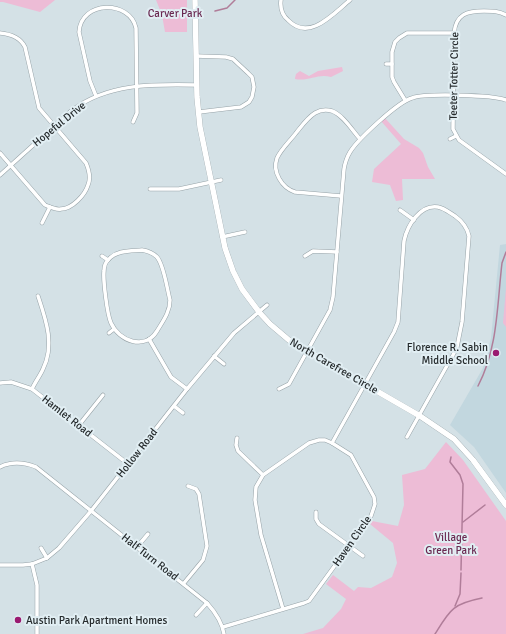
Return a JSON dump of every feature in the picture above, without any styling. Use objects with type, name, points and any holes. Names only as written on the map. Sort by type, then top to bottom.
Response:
[{"type":"main road","name":"North Carefree Circle","points":[[195,0],[197,85],[200,127],[222,237],[233,271],[242,289],[258,312],[281,335],[307,352],[420,416],[454,439],[464,448],[506,505]]},
{"type":"street","points":[[282,0],[281,7],[284,16],[290,23],[305,28],[310,28],[320,24],[350,0]]},
{"type":"street","points":[[89,7],[82,17],[79,32],[90,81],[96,96]]},
{"type":"street","points":[[128,9],[135,21],[136,28],[137,113],[133,122]]},
{"type":"street","name":"Teeter Totter Circle","points":[[506,15],[498,12],[468,12],[458,19],[454,28],[453,96],[453,129],[456,136],[506,174]]},
{"type":"street","points":[[406,100],[394,82],[392,64],[393,48],[399,38],[402,35],[412,32],[454,33]]},
{"type":"street","points":[[0,33],[13,36],[23,42],[40,108],[86,163],[88,168],[88,186],[77,201],[66,209],[50,207],[45,205],[0,153]]},
{"type":"street","points":[[196,56],[226,57],[233,59],[252,77],[254,87],[252,97],[249,102],[241,107],[199,112]]},
{"type":"street","points":[[386,64],[392,64]]},
{"type":"street","name":"Hopeful Drive","points":[[0,175],[79,105],[96,96],[111,90],[136,86],[197,85]]},
{"type":"street","points":[[279,389],[289,384],[330,310],[333,297],[345,162],[350,152],[360,139],[406,100],[423,96],[490,96],[505,100],[506,94]]},
{"type":"street","points":[[341,196],[295,192],[290,190],[282,184],[278,178],[276,168],[277,158],[307,119],[322,110],[332,111],[340,116],[360,139]]},
{"type":"street","name":"Teeter Totter Circle","points":[[450,139],[456,136]]},
{"type":"street","points":[[150,189],[179,189],[221,180]]},
{"type":"street","points":[[42,223],[50,207]]},
{"type":"street","points":[[283,609],[261,535],[255,500],[256,487],[263,475],[309,444],[319,440],[332,443],[394,332],[398,322],[404,241],[407,231],[417,216],[426,209],[435,207],[443,209],[463,223],[469,236],[462,322],[459,339],[453,355],[408,438]]},
{"type":"street","points":[[400,210],[414,220]]},
{"type":"street","points":[[222,237],[245,232]]},
{"type":"street","points":[[142,250],[152,253],[157,258],[170,300],[168,312],[154,336],[142,342],[128,340],[114,328],[109,316],[104,277],[104,271],[108,260],[114,254],[121,252],[142,250]]},
{"type":"street","points":[[305,256],[313,250],[337,252]]},
{"type":"street","points":[[102,256],[108,260]]},
{"type":"street","points":[[32,388],[47,358],[49,345],[47,323],[38,296]]},
{"type":"street","name":"Hollow Road","points":[[0,565],[32,564],[47,558],[59,548],[91,511],[234,332],[267,305]]},
{"type":"street","points":[[109,333],[114,328]]},
{"type":"street","points":[[149,339],[171,377],[187,389]]},
{"type":"street","points":[[214,356],[224,364]]},
{"type":"street","name":"Hamlet Road","points":[[0,382],[11,382],[32,388],[128,464]]},
{"type":"street","points":[[79,425],[102,394]]},
{"type":"street","points":[[174,406],[183,413]]},
{"type":"street","points":[[237,438],[236,445],[238,451],[263,475]]},
{"type":"street","name":"Haven Circle","points":[[223,627],[304,604],[309,600],[371,516],[375,504],[374,497],[354,459],[347,452],[332,443]]},
{"type":"street","name":"Half Turn Road","points":[[0,466],[19,462],[36,467],[184,583],[207,603],[216,614],[223,627],[224,634]]},
{"type":"street","points":[[184,583],[203,560],[207,546],[199,494],[196,488],[188,486]]},
{"type":"street","points":[[316,512],[316,519],[319,524],[363,556]]},
{"type":"street","points":[[137,547],[148,534]]},
{"type":"street","points":[[42,548],[47,558]]},
{"type":"street","points":[[32,564],[37,585],[37,634]]},
{"type":"street","points":[[196,615],[207,603]]},
{"type":"shaded area","name":"Florence R. Sabin Middle School","points":[[506,244],[506,493],[474,447],[450,425],[483,368],[491,338],[500,245]]},
{"type":"green space","points":[[0,0],[55,0],[40,12],[0,2]]},
{"type":"green space","name":"Carver Park","points":[[156,0],[187,0],[187,32],[165,32],[162,15]]},
{"type":"green space","points":[[342,67],[343,71],[331,77],[322,76],[300,80],[295,79],[296,74],[300,71],[309,76],[318,71]]},
{"type":"green space","points":[[384,117],[404,139],[419,148],[423,153],[428,167],[435,179],[402,179],[403,200],[396,201],[390,185],[372,182],[374,169],[401,144],[381,121]]},
{"type":"green space","points":[[506,288],[506,327],[503,323]]},
{"type":"green space","name":"Village Green Park","points":[[446,442],[463,460],[506,521],[506,634],[303,634],[323,628],[341,609],[346,599],[326,584],[333,575],[354,591],[358,587],[371,588],[392,577],[397,563],[393,543],[370,524],[372,521],[398,526],[404,505],[402,475],[425,469]]},
{"type":"waterway","points":[[215,11],[227,8],[235,0]]},
{"type":"waterway","points":[[478,386],[485,372],[493,341],[496,326],[502,263],[506,252]]},
{"type":"waterway","points":[[451,457],[450,462],[460,475],[463,484],[461,570]]},
{"type":"waterway","points":[[463,522],[485,505]]},
{"type":"waterway","points":[[455,606],[460,594],[461,573]]},
{"type":"waterway","points":[[435,634],[444,619],[453,609],[464,603],[482,598]]},
{"type":"place","name":"Florence R. Sabin Middle School","points":[[496,353]]},
{"type":"place","name":"Austin Park Apartment Homes","points":[[18,620]]}]
